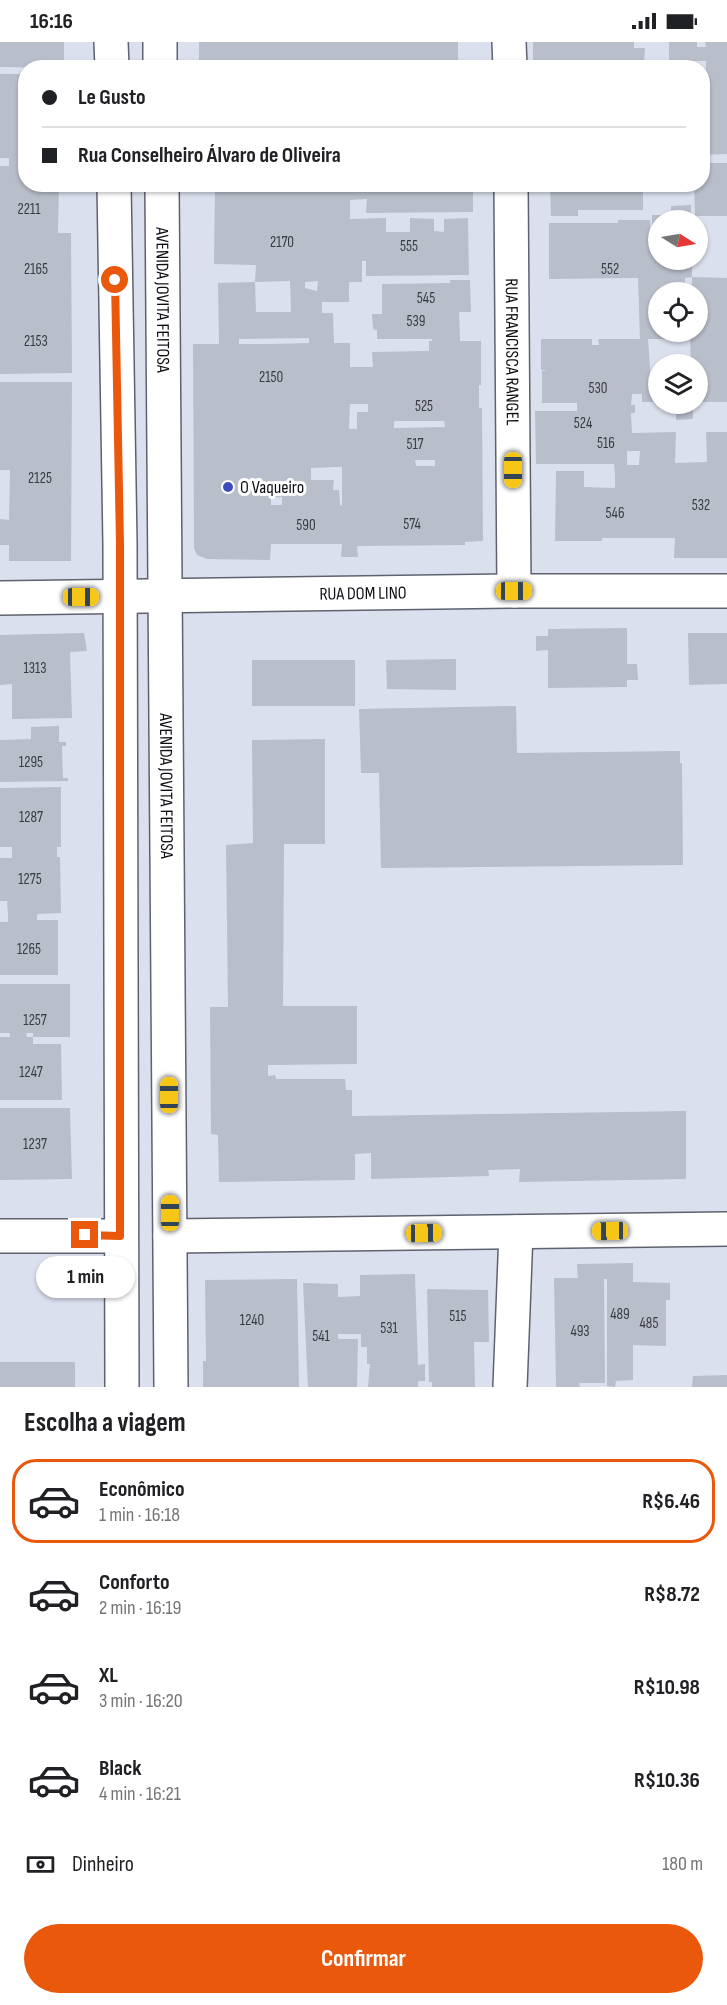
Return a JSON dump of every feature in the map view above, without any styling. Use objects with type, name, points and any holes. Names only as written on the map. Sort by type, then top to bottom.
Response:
[{"type":"main road","points":[[111,42],[112,60]]},
{"type":"main road","points":[[160,42],[160,60]]},
{"type":"main road","points":[[509,42],[510,60]]},
{"type":"main road","points":[[114,192],[119,597],[122,1387]]},
{"type":"main road","name":"AVENIDA JOVITA FEITOSA","points":[[162,192],[171,1387]]},
{"type":"main road","name":"RUA FRANCISCA RANGEL","points":[[511,192],[514,591]]},
{"type":"main road","name":"RUA DOM LINO","points":[[0,598],[514,591],[727,591]]},
{"type":"main road","points":[[170,1236],[727,1229]]},
{"type":"main road","points":[[510,1387],[516,1232]]},
{"type":"main road","points":[[0,1236],[120,1236]]},
{"type":"building","points":[[0,42],[64,42],[64,60],[18,60],[18,67],[0,67]]},
{"type":"building","points":[[199,42],[458,42],[458,60],[199,60]]},
{"type":"building","points":[[533,42],[634,42],[634,48],[645,48],[644,60],[533,60]]},
{"type":"building","points":[[669,42],[697,42],[697,47],[706,47],[705,42],[727,42],[727,154],[710,155],[710,60],[669,60]]},
{"type":"building","points":[[0,74],[18,74],[18,192],[59,192],[58,233],[71,233],[72,373],[0,374],[0,166],[9,166],[9,158],[0,158]]},
{"type":"building","points":[[710,163],[727,163],[727,216],[708,216],[708,210],[695,210],[694,192],[710,192]]},
{"type":"building","points":[[215,192],[473,192],[473,212],[366,213],[367,199],[350,200],[350,219],[386,218],[386,232],[410,232],[410,218],[434,219],[434,231],[444,232],[444,219],[468,218],[469,275],[366,276],[366,261],[362,261],[362,282],[349,282],[349,302],[322,302],[322,313],[333,313],[334,343],[350,343],[350,367],[373,367],[372,352],[429,351],[429,341],[432,341],[432,339],[377,339],[372,314],[382,314],[382,284],[450,283],[450,280],[470,280],[471,312],[459,312],[460,341],[481,341],[479,408],[482,408],[483,541],[465,542],[465,545],[357,546],[358,557],[341,557],[342,544],[271,544],[270,560],[207,559],[197,555],[194,548],[193,344],[219,344],[218,283],[255,282],[256,265],[214,264]],"holes":[[[290,281],[291,312],[256,312],[255,282]],[[318,281],[317,291],[305,288],[305,282]],[[309,338],[309,343],[239,344],[239,339]],[[350,404],[368,404],[368,412],[357,412],[357,429],[349,429]],[[394,421],[444,421],[445,427],[394,428]],[[415,460],[435,460],[435,466],[416,466]],[[342,467],[342,506],[339,490],[333,490],[334,480],[311,480],[311,468]],[[282,497],[282,505],[271,505],[271,498]]]},
{"type":"building","points":[[550,192],[643,192],[643,210],[578,210],[578,216],[551,216]]},
{"type":"building","points":[[691,205],[691,210],[671,210],[671,206]]},
{"type":"building","points":[[618,220],[648,220],[648,270],[692,270],[692,277],[685,278],[685,282],[648,282],[648,402],[642,402],[642,394],[632,394],[631,405],[635,405],[635,413],[631,413],[632,433],[676,432],[675,463],[707,462],[706,432],[727,432],[727,558],[674,558],[675,538],[602,538],[602,541],[555,541],[556,471],[584,471],[584,487],[615,488],[615,474],[614,464],[536,464],[535,411],[577,411],[577,403],[542,403],[542,371],[547,370],[541,370],[541,339],[592,339],[592,345],[599,345],[598,339],[640,339],[638,278],[549,279],[549,223],[618,223]],"holes":[[[627,451],[640,451],[639,465],[627,465]]]},
{"type":"building","points":[[692,277],[727,278],[727,402],[708,402],[708,354],[691,354],[690,342],[708,342],[708,282],[692,282]]},
{"type":"building","points":[[0,382],[72,382],[71,561],[9,561],[9,545],[0,545],[0,519],[9,520],[10,470],[0,470]]},
{"type":"building","points":[[676,414],[693,414],[693,419],[676,420]]},
{"type":"building","points":[[627,628],[627,664],[637,664],[638,680],[627,680],[627,687],[548,688],[548,650],[536,651],[536,636],[548,636],[548,629]]},
{"type":"building","points":[[84,633],[87,651],[70,652],[72,718],[12,719],[12,684],[0,685],[0,635]]},
{"type":"building","points":[[688,633],[727,633],[727,684],[689,685]]},
{"type":"building","points":[[456,659],[456,690],[387,689],[386,660]]},
{"type":"building","points":[[252,660],[355,660],[355,706],[252,706]]},
{"type":"building","points":[[516,706],[517,753],[680,751],[683,865],[381,868],[379,773],[361,773],[359,709]]},
{"type":"building","points":[[59,726],[59,742],[66,742],[66,746],[62,746],[63,778],[68,778],[68,781],[0,782],[0,740],[31,739],[31,727]]},
{"type":"building","points":[[325,739],[325,844],[284,844],[283,1006],[357,1006],[357,1064],[268,1065],[268,1076],[275,1075],[276,1079],[345,1079],[346,1090],[352,1090],[352,1116],[686,1111],[686,1179],[519,1182],[520,1169],[488,1170],[489,1176],[371,1179],[371,1153],[355,1154],[355,1180],[219,1182],[218,1135],[211,1134],[210,1007],[228,1007],[226,845],[253,843],[252,740]]},
{"type":"building","points":[[61,787],[61,847],[57,847],[57,857],[60,857],[61,913],[37,914],[37,920],[58,920],[58,975],[0,975],[0,922],[8,922],[8,914],[7,901],[0,901],[0,858],[12,858],[12,847],[0,847],[0,788]]},
{"type":"building","points":[[0,984],[70,984],[70,1037],[33,1037],[33,1044],[61,1044],[62,1100],[0,1100],[0,1037],[10,1037],[10,1033],[0,1033]],"holes":[[[26,1033],[33,1033],[33,1037],[27,1037]]]},
{"type":"building","points":[[0,1108],[70,1108],[72,1179],[0,1180]]},
{"type":"building","points":[[633,1263],[633,1282],[670,1283],[670,1300],[666,1300],[666,1346],[633,1345],[633,1380],[616,1381],[615,1387],[607,1386],[607,1279],[604,1279],[605,1383],[579,1383],[580,1387],[556,1387],[554,1278],[578,1278],[577,1264]]},
{"type":"building","points":[[415,1274],[418,1365],[425,1364],[425,1381],[418,1381],[418,1387],[368,1387],[370,1364],[367,1364],[367,1347],[361,1347],[361,1334],[338,1334],[338,1339],[358,1339],[357,1387],[308,1387],[303,1283],[338,1284],[338,1297],[360,1296],[360,1275]]},
{"type":"building","points":[[297,1279],[299,1387],[203,1387],[203,1361],[206,1361],[205,1280]]},
{"type":"building","points":[[427,1289],[488,1290],[489,1342],[474,1342],[475,1387],[432,1387],[432,1382],[429,1382]]},
{"type":"building","points":[[0,1362],[75,1362],[75,1387],[0,1387]]},
{"type":"building","points":[[727,1375],[727,1387],[692,1387],[693,1376]]},
{"type":"place","name":"O Vaqueiro","points":[[228,487]]},
{"type":"route","points":[[85,1235],[120,1236],[120,544],[115,280]]}]
